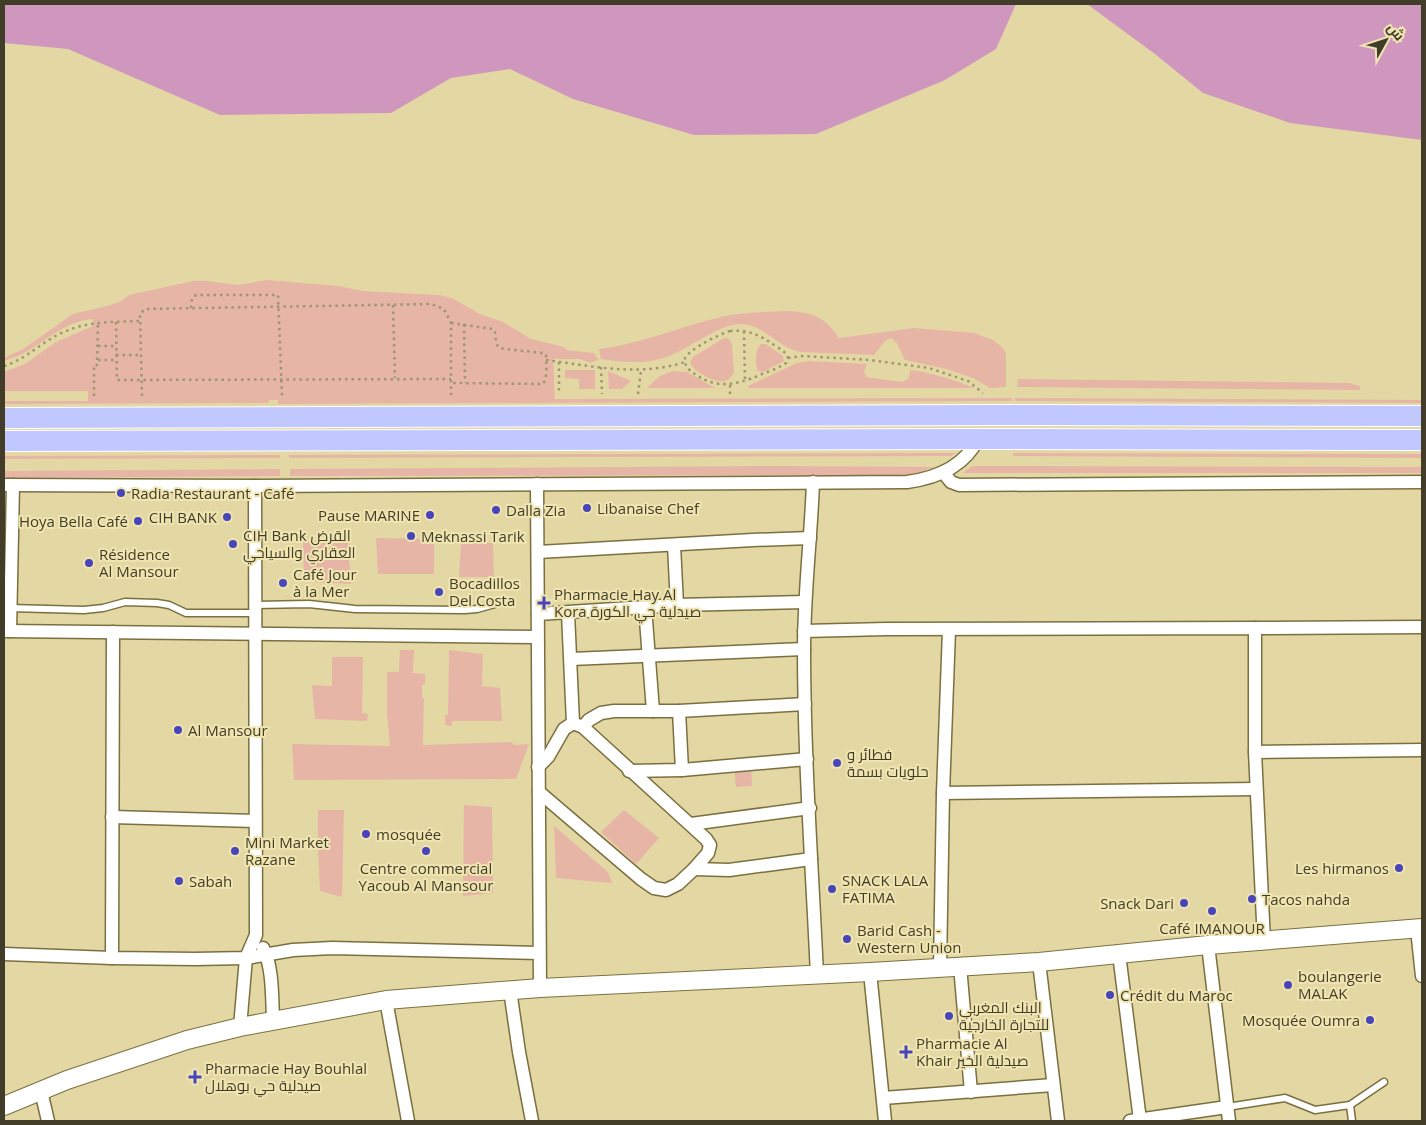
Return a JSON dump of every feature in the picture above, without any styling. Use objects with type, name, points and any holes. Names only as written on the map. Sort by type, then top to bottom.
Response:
[{"type":"main road","points":[[4,418],[978,415],[1422,416]]},
{"type":"main road","points":[[4,441],[1422,440]]},
{"type":"main road","points":[[4,1106],[137,1056],[187,1040],[273,1020],[386,1000],[540,988],[627,985],[1039,962],[1208,945],[1264,942],[1419,928]]},
{"type":"street","points":[[537,637],[7,631],[10,608],[8,485],[255,486],[907,482],[932,477],[963,460],[978,439]]},
{"type":"street","points":[[943,472],[951,482],[959,485],[1422,482]]},
{"type":"street","points":[[813,482],[805,602],[804,649],[817,975]]},
{"type":"street","points":[[537,484],[540,988]]},
{"type":"street","points":[[240,1027],[246,958],[256,935],[255,486]]},
{"type":"street","points":[[538,552],[810,538]]},
{"type":"street","points":[[674,545],[677,605]]},
{"type":"street","points":[[538,614],[677,605],[805,602]]},
{"type":"street","points":[[646,607],[653,711]]},
{"type":"street","points":[[539,792],[551,800],[641,879],[654,888],[666,890],[678,884],[708,853],[710,845],[690,824],[578,725],[568,613]]},
{"type":"street","points":[[804,631],[1422,627]]},
{"type":"street","points":[[1255,628],[1256,789],[1264,942]]},
{"type":"street","points":[[940,968],[943,793],[949,630]]},
{"type":"street","points":[[112,958],[113,632]]},
{"type":"street","points":[[571,659],[804,649]]},
{"type":"street","points":[[538,766],[548,757],[564,729],[578,725],[601,713],[805,704]]},
{"type":"street","points":[[679,711],[682,770]]},
{"type":"street","points":[[1255,752],[1422,750]]},
{"type":"street","points":[[630,771],[682,770],[807,759]]},
{"type":"street","points":[[943,793],[1256,789]]},
{"type":"street","points":[[690,824],[810,808]]},
{"type":"street","points":[[112,817],[255,820]]},
{"type":"street","points":[[694,869],[729,870],[811,859]]},
{"type":"street","points":[[1419,928],[1422,976]]},
{"type":"street","points":[[256,935],[266,954],[273,1020]]},
{"type":"street","points":[[1208,945],[1229,1121]]},
{"type":"street","points":[[4,954],[112,958],[246,958],[293,950],[332,948],[539,953]]},
{"type":"street","points":[[1119,954],[1135,1120],[1227,1107]]},
{"type":"street","points":[[1039,962],[1058,1121]]},
{"type":"street","points":[[960,966],[971,1092]]},
{"type":"street","points":[[870,972],[885,1121]]},
{"type":"street","points":[[510,990],[532,1121]]},
{"type":"street","points":[[386,1000],[408,1121]]},
{"type":"street","points":[[883,1098],[1053,1085]]},
{"type":"street","points":[[41,1091],[48,1121]]},
{"type":"lane","points":[[10,608],[84,610],[103,608],[125,602],[169,605],[186,613],[310,604],[355,609],[465,610],[495,604]]},
{"type":"lane","points":[[1227,1107],[1285,1098],[1315,1110],[1350,1105],[1384,1082]]},
{"type":"lane","points":[[1350,1105],[1352,1121]]},
{"type":"path","points":[[191,308],[192,298],[199,294],[276,294],[279,296],[282,396]]},
{"type":"path","points":[[393,305],[395,379]]},
{"type":"path","points":[[142,396],[140,321],[141,312],[144,309],[393,305],[436,305],[444,310],[451,323],[451,394]]},
{"type":"path","points":[[4,366],[21,360],[64,331],[86,324],[140,321]]},
{"type":"path","points":[[116,322],[117,380],[451,379]]},
{"type":"path","points":[[94,396],[94,365],[97,365],[98,323]]},
{"type":"path","points":[[451,323],[493,329],[498,347],[546,355],[546,380],[543,384],[451,383]]},
{"type":"path","points":[[464,324],[465,383]]},
{"type":"path","points":[[684,362],[690,352],[716,337],[730,332],[744,331],[762,336],[786,353],[788,358]]},
{"type":"path","points":[[744,331],[745,382]]},
{"type":"path","points":[[98,346],[116,346]]},
{"type":"path","points":[[116,355],[141,355]]},
{"type":"path","points":[[684,362],[690,371],[708,380],[730,385],[745,382],[784,364],[788,358],[802,356],[870,360],[929,368],[968,381],[983,393]]},
{"type":"path","points":[[97,360],[116,360]]},
{"type":"path","points":[[546,360],[601,368],[641,371],[656,370],[684,362]]},
{"type":"path","points":[[559,362],[559,394]]},
{"type":"path","points":[[601,368],[602,394]]},
{"type":"path","points":[[638,394],[641,371]]},
{"type":"path","points":[[730,385],[730,394]]},
{"type":"shaded area","points":[[4,4],[1016,4],[996,49],[945,80],[816,134],[694,135],[573,99],[510,69],[451,78],[391,113],[220,115],[68,49],[4,43]]},
{"type":"shaded area","points":[[1087,4],[1422,4],[1422,140],[1290,123],[1203,93],[1155,54]]},
{"type":"shaded area","points":[[267,280],[338,286],[363,291],[439,295],[452,298],[480,314],[503,322],[531,339],[564,347],[567,350],[594,353],[598,360],[590,363],[580,359],[553,359],[555,399],[1012,398],[1012,401],[278,404],[278,400],[269,400],[269,403],[4,404],[4,401],[88,401],[88,391],[4,391],[4,372],[25,364],[56,342],[93,326],[93,319],[74,323],[26,352],[4,361],[4,358],[23,349],[73,314],[111,305],[129,295],[193,281],[238,285]]},
{"type":"shaded area","points":[[789,311],[818,317],[829,325],[839,338],[914,328],[974,333],[993,340],[1003,348],[1006,354],[1006,387],[990,388],[973,378],[946,369],[905,360],[897,343],[891,338],[885,341],[874,355],[801,352],[785,346],[756,327],[739,324],[724,328],[676,353],[658,360],[629,362],[601,359],[599,349],[643,340],[717,318],[744,313]]},
{"type":"shaded area","points":[[724,338],[728,338],[732,344],[734,373],[728,380],[716,381],[700,373],[690,362],[693,357]]},
{"type":"shaded area","points":[[761,344],[766,344],[783,356],[784,361],[763,372],[758,371],[756,357]]},
{"type":"shaded area","points":[[808,361],[867,364],[864,371],[866,377],[902,382],[908,379],[910,370],[918,371],[974,388],[748,388],[748,386],[797,363]]},
{"type":"shaded area","points":[[565,370],[595,370],[595,389],[579,389],[579,379],[565,378]]},
{"type":"shaded area","points":[[608,371],[631,381],[622,389],[609,389]]},
{"type":"shaded area","points":[[673,371],[687,372],[715,388],[647,388],[660,376]]},
{"type":"shaded area","points":[[1018,379],[1349,383],[1360,386],[1360,390],[1017,387]]},
{"type":"shaded area","points":[[1015,398],[1422,400],[1422,403],[1015,401]]},
{"type":"shaded area","points":[[957,453],[951,456],[289,458],[289,455]]},
{"type":"shaded area","points":[[1013,453],[1422,454],[1422,458],[1013,456]]},
{"type":"shaded area","points":[[280,455],[280,458],[4,459],[4,456]]},
{"type":"shaded area","points":[[972,466],[1422,467],[1422,473],[963,473]]},
{"type":"shaded area","points":[[934,467],[917,473],[899,475],[290,476],[290,469]]},
{"type":"shaded area","points":[[280,469],[280,476],[4,478],[4,471]]},
{"type":"shaded area","points":[[376,538],[434,539],[434,574],[378,574]]},
{"type":"shaded area","points":[[348,540],[351,584],[304,581],[303,541]]},
{"type":"shaded area","points":[[461,543],[493,543],[494,577],[459,577]]},
{"type":"shaded area","points":[[400,650],[414,650],[413,673],[425,674],[425,684],[422,685],[422,697],[424,698],[423,745],[512,742],[514,745],[529,744],[516,779],[294,780],[292,744],[390,746],[387,713],[387,672],[399,672]]},
{"type":"shaded area","points":[[449,650],[483,654],[482,686],[500,688],[502,721],[452,721],[452,726],[445,725],[445,715],[448,715]]},
{"type":"shaded area","points":[[332,657],[363,657],[362,713],[368,714],[367,721],[315,719],[312,685],[332,686]]},
{"type":"shaded area","points":[[751,767],[752,786],[736,787],[734,768]]},
{"type":"shaded area","points":[[464,805],[492,807],[493,893],[463,896]]},
{"type":"shaded area","points":[[318,810],[344,810],[342,897],[320,891]]},
{"type":"shaded area","points":[[624,810],[659,838],[636,864],[601,832]]},
{"type":"shaded area","points":[[554,826],[608,872],[612,883],[556,878]]},
{"type":"place","name":"Radia Restaurant - Café","points":[[121,493]]},
{"type":"place","name":"Libanaise Chef","points":[[587,508]]},
{"type":"place","name":"Dalla Zia","points":[[496,510]]},
{"type":"place","name":"Pause MARINE","points":[[430,515]]},
{"type":"place","name":"CIH BANK","points":[[227,517]]},
{"type":"place","name":"Hoya Bella Café","points":[[138,521]]},
{"type":"place","name":"Meknassi Tarik","points":[[411,536]]},
{"type":"place","name":"CIH Bank القرض العقاري والسياحي","points":[[233,544]]},
{"type":"place","name":"Résidence Al Mansour","points":[[89,563]]},
{"type":"place","name":"Café Jour à la Mer","points":[[283,583]]},
{"type":"place","name":"Bocadillos Del Costa","points":[[439,592]]},
{"type":"place","name":"Pharmacie Hay Al Kora صيدلية حي الكورة","points":[[544,603]]},
{"type":"place","name":"Al Mansour","points":[[178,730]]},
{"type":"place","name":"فطائر و حلويات بسمة","points":[[837,763]]},
{"type":"place","name":"mosquée","points":[[366,834]]},
{"type":"place","name":"Mini Market Razane","points":[[235,851]]},
{"type":"place","name":"Centre commercial Yacoub Al Mansour","points":[[426,851]]},
{"type":"place","name":"Les hirmanos","points":[[1399,868]]},
{"type":"place","name":"Sabah","points":[[179,881]]},
{"type":"place","name":"SNACK LALA FATIMA","points":[[832,889]]},
{"type":"place","name":"Tacos nahda","points":[[1252,899]]},
{"type":"place","name":"Snack Dari","points":[[1184,903]]},
{"type":"place","name":"Café IMANOUR","points":[[1212,911]]},
{"type":"place","name":"Barid Cash - Western Union","points":[[847,939]]},
{"type":"place","name":"boulangerie MALAK","points":[[1288,985]]},
{"type":"place","name":"Crédit du Maroc","points":[[1110,995]]},
{"type":"place","name":"البنك المغربي للتجارة الخارجية","points":[[949,1016]]},
{"type":"place","name":"Mosquée Oumra","points":[[1370,1020]]},
{"type":"place","name":"Pharmacie Al Khair صيدلية الخير","points":[[906,1052]]},
{"type":"place","name":"Pharmacie Hay Bouhlal صيدلية حي بوهلال","points":[[195,1077]]}]
